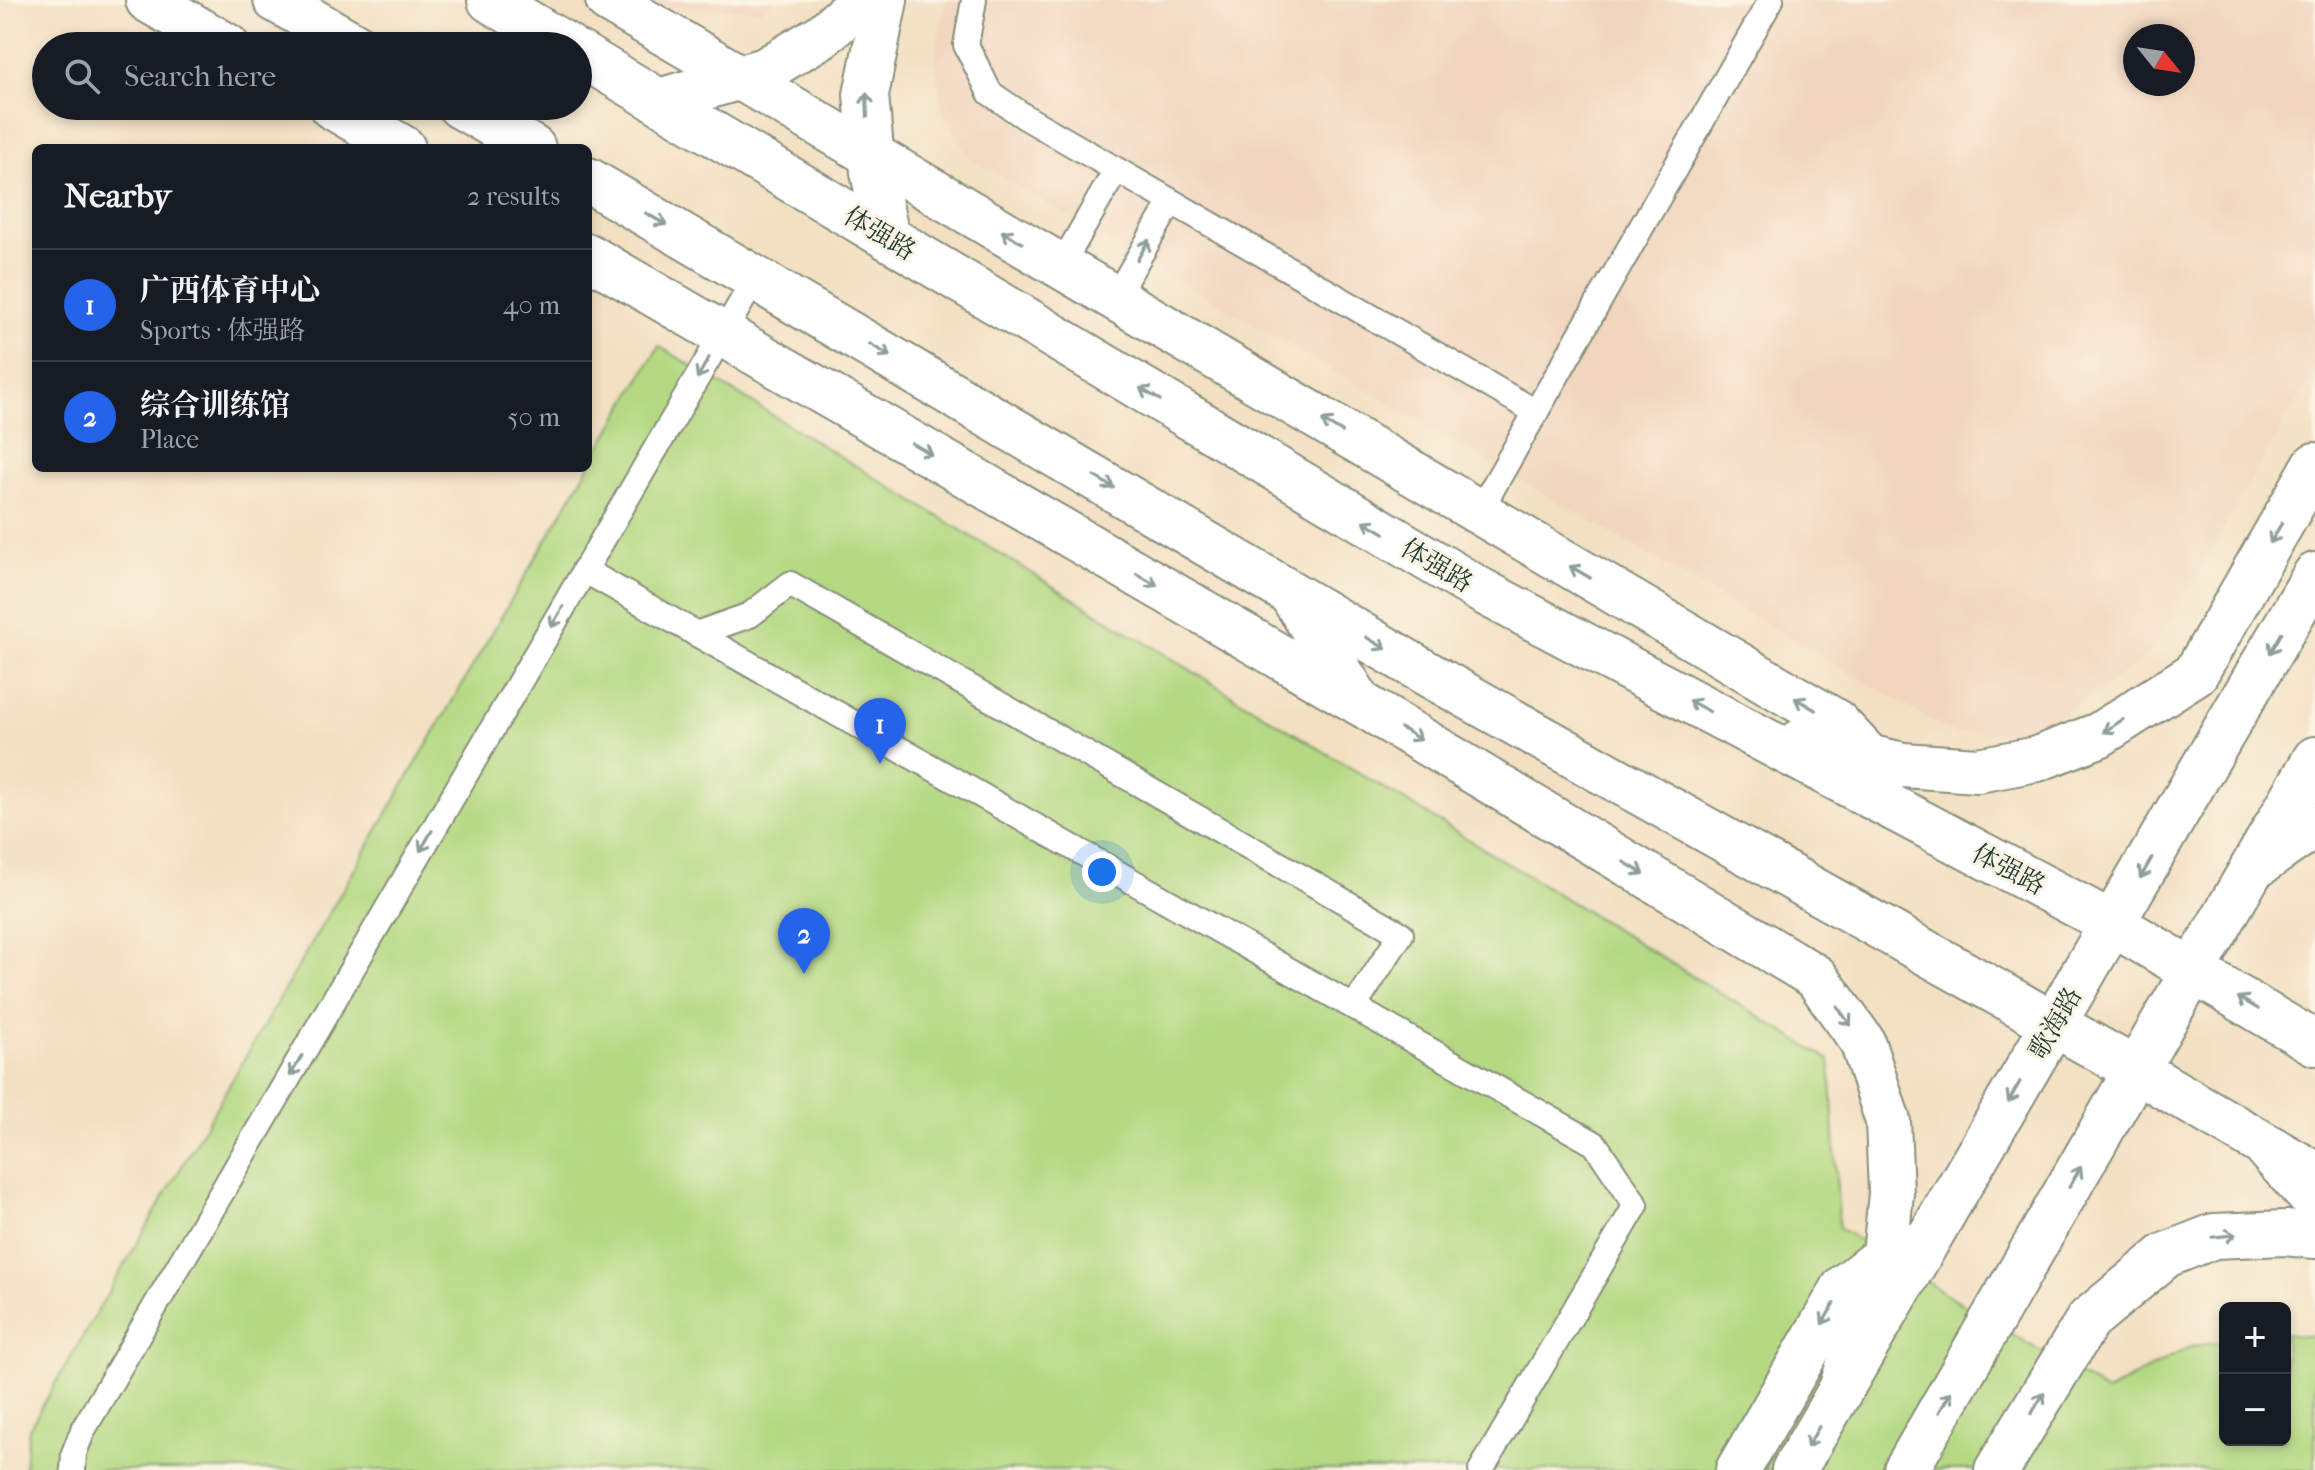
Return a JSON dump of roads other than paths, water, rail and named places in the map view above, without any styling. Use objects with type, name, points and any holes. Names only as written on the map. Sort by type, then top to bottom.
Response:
[{"type":"main road","points":[[148,0],[203,32]]},
{"type":"main road","points":[[276,0],[332,32]]},
{"type":"main road","points":[[490,0],[544,32]]},
{"type":"main road","points":[[608,0],[1836,722],[1942,833]]},
{"type":"main road","points":[[659,101],[765,70],[823,35],[863,0]]},
{"type":"main road","points":[[885,0],[866,95],[871,155],[887,237]]},
{"type":"main road","name":"体强路","points":[[592,61],[1480,590],[2113,924],[2315,1043]]},
{"type":"main road","points":[[355,120],[396,144]]},
{"type":"main road","points":[[484,120],[526,144]]},
{"type":"main road","points":[[592,182],[1473,700],[2136,1070],[2315,1174]]},
{"type":"main road","points":[[592,258],[1360,703],[1816,977],[1862,1041],[1888,1121],[1891,1193],[1885,1255],[1842,1386]]},
{"type":"main road","points":[[1744,729],[1903,765],[1978,770],[2037,759],[2099,735],[2196,673],[2315,465]]},
{"type":"main road","name":"歌海路","points":[[1794,1470],[2315,575]]},
{"type":"main road","points":[[1291,593],[1360,703]]},
{"type":"main road","points":[[1906,1470],[2315,759]]},
{"type":"main road","points":[[2252,869],[2315,825]]},
{"type":"main road","points":[[2261,1142],[2315,1202]]},
{"type":"main road","points":[[1738,1470],[1844,1287],[1947,1207]]},
{"type":"main road","points":[[1997,1470],[2088,1320],[2166,1255],[2214,1236],[2285,1233],[2315,1236]]},
{"type":"lane","points":[[974,0],[966,45],[990,93],[1025,117],[1536,412]]},
{"type":"lane","points":[[1479,512],[1771,0]]},
{"type":"lane","points":[[1061,266],[1116,170]]},
{"type":"lane","points":[[1115,298],[1171,202]]},
{"type":"lane","points":[[73,1470],[74,1453],[83,1430],[756,277]]},
{"type":"lane","points":[[584,570],[1595,1144],[1636,1205],[1481,1470]]},
{"type":"lane","points":[[696,634],[750,615],[790,584],[1401,934],[1354,1007]]},
{"type":"place","name":"广西体育中心","points":[[880,764]]},
{"type":"place","name":"综合训练馆","points":[[804,974]]}]
